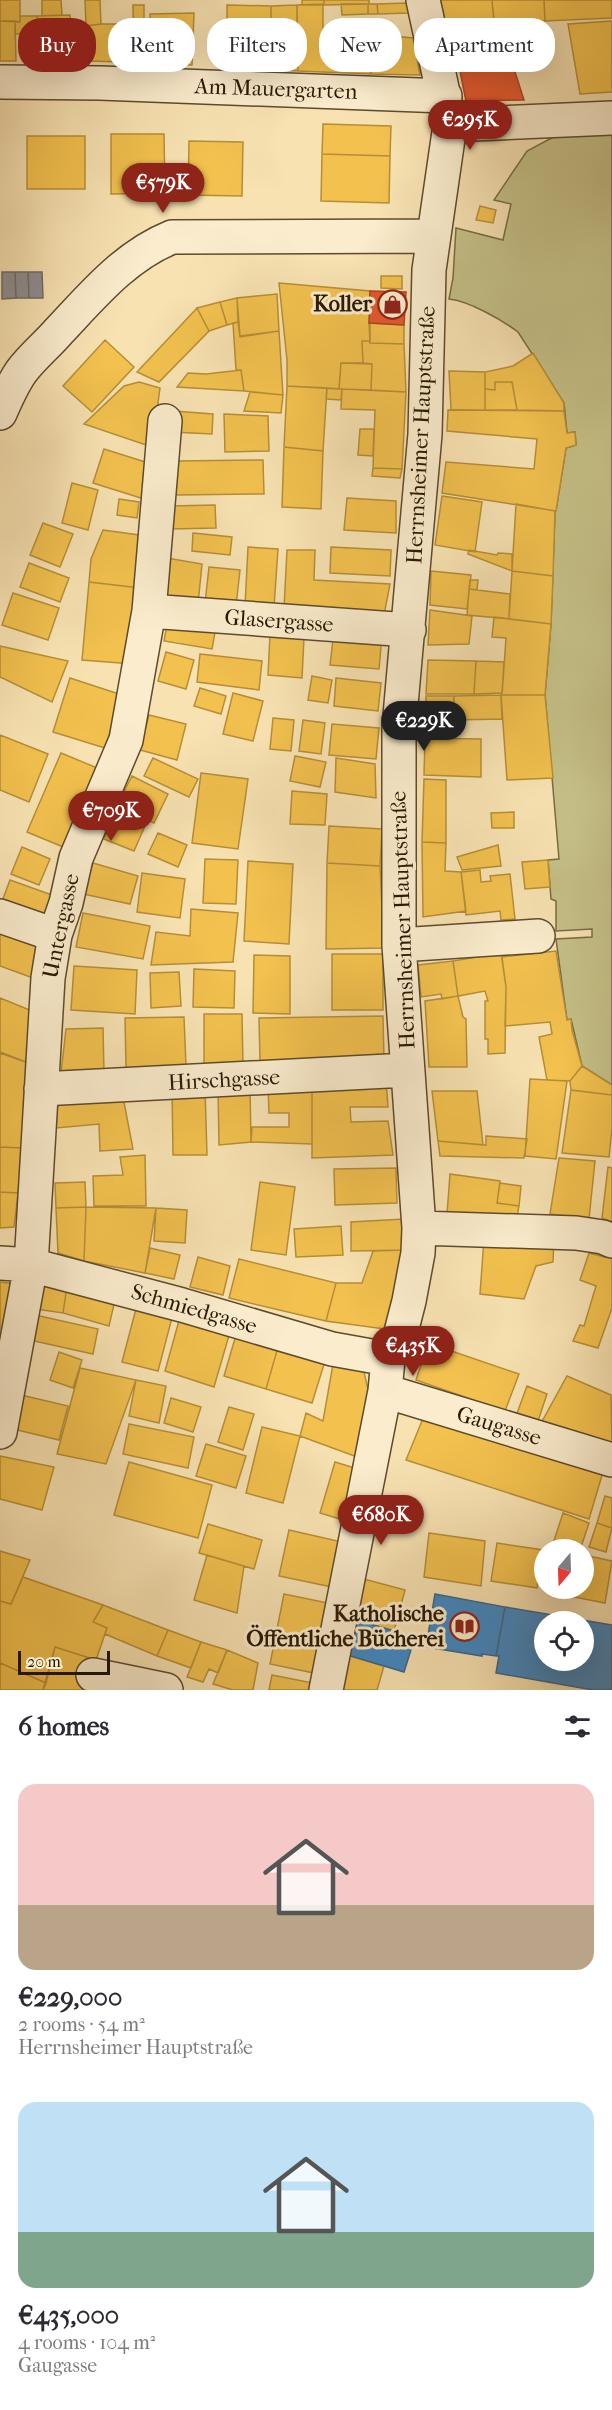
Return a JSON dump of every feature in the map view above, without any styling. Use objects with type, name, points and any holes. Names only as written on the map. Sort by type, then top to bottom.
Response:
[{"type":"street","name":"Herrnsheimer Hauptstraße","points":[[326,1690],[385,1391],[388,1359],[399,1340],[418,1252],[419,1228],[399,945],[399,727],[425,434],[429,270],[448,110],[423,0]]},
{"type":"street","name":"Am Mauergarten","points":[[0,82],[100,83],[448,110],[612,118]]},
{"type":"street","points":[[0,413],[12,387],[12,369],[114,274],[142,252],[172,237],[433,236]]},
{"type":"street","name":"Untergasse","points":[[0,1432],[16,1264],[41,1089],[48,978],[56,935],[76,858],[126,740],[149,611],[165,421]]},
{"type":"street","name":"Glasergasse","points":[[149,611],[409,630]]},
{"type":"street","points":[[0,916],[56,935]]},
{"type":"street","points":[[399,945],[538,936]]},
{"type":"street","name":"Hirschgasse","points":[[41,1089],[407,1070]]},
{"type":"street","points":[[419,1228],[576,1233],[603,1237],[612,1241]]},
{"type":"street","name":"Schmiedgasse","points":[[16,1264],[182,1305],[332,1349],[388,1359]]},
{"type":"street","name":"Gaugasse","points":[[385,1391],[612,1461]]},
{"type":"street","points":[[93,1675],[166,1690]]},
{"type":"shaded area","points":[[612,133],[612,1085],[582,1066],[571,1019],[567,1020],[556,939],[592,937],[592,929],[556,931],[556,901],[551,899],[548,860],[559,859],[545,695],[551,624],[555,511],[566,448],[576,445],[575,432],[567,433],[564,403],[518,332],[475,307],[449,299],[453,278],[456,228],[503,240],[511,204],[494,200],[527,151],[559,134]]},
{"type":"building: Homes","points":[[0,0],[20,0],[18,22],[0,21]]},
{"type":"building: Homes","points":[[42,0],[61,0],[62,15],[42,16]]},
{"type":"building: Homes","points":[[85,0],[100,0],[101,24],[96,25],[96,18],[86,18]]},
{"type":"building: Homes","points":[[302,0],[324,0],[324,5],[302,5]]},
{"type":"building: Homes","points":[[324,0],[369,0],[369,4],[324,5]]},
{"type":"building: Homes","points":[[440,0],[492,0],[494,18],[444,18]]},
{"type":"building: Homes","points":[[492,0],[544,0],[545,18],[494,18]]},
{"type":"building: Homes","points":[[544,0],[612,0],[612,18],[555,21],[555,18],[545,18]]},
{"type":"building: Homes","points":[[407,3],[409,13],[378,14],[377,4]]},
{"type":"building: Homes","points":[[323,4],[323,18],[319,18],[319,72],[307,71],[307,18],[297,18],[297,5]]},
{"type":"building: Homes","points":[[341,4],[368,4],[368,14],[342,15]]},
{"type":"building: Homes","points":[[368,4],[377,4],[378,14],[368,14]]},
{"type":"building: Homes","points":[[133,5],[144,5],[144,18],[133,18]]},
{"type":"building: Homes","points":[[227,5],[271,6],[271,18],[227,18]]},
{"type":"building: Homes","points":[[297,5],[297,18],[271,18],[271,6]]},
{"type":"building: Homes","points":[[194,13],[194,18],[150,18],[150,14]]},
{"type":"building: Homes","points":[[70,15],[70,18],[37,18],[37,16]]},
{"type":"building: Homes","points":[[20,16],[37,16],[37,18],[20,18]]},
{"type":"building: Homes","points":[[0,21],[15,21],[16,61],[0,61]]},
{"type":"building: Homes","points":[[15,21],[18,22],[18,34],[15,34]]},
{"type":"building: Homes","points":[[612,21],[612,92],[580,94],[568,24]]},
{"type":"building: Homes","points":[[108,24],[108,62],[96,61],[96,25]]},
{"type":"building: Homes","points":[[402,37],[413,38],[414,72],[419,72],[420,75],[371,74],[371,72],[402,72]]},
{"type":"building: Homes","points":[[322,72],[371,72],[371,74]]},
{"type":"building: Homes","points":[[323,124],[391,126],[390,156],[322,154]]},
{"type":"building: Homes","points":[[111,134],[164,134],[165,193],[111,194]]},
{"type":"building: Homes","points":[[27,136],[85,136],[85,189],[27,189]]},
{"type":"building: Homes","points":[[189,141],[243,142],[242,196],[188,195]]},
{"type":"building: Homes","points":[[322,154],[390,156],[389,203],[321,201]]},
{"type":"building: Homes","points":[[480,206],[496,210],[493,223],[476,220]]},
{"type":"building: Homes","points":[[381,276],[402,276],[402,289],[381,288]]},
{"type":"building: Homes","points":[[279,283],[370,291],[370,341],[362,341],[363,363],[341,363],[339,389],[287,386],[287,360]]},
{"type":"building: Homes","points":[[277,294],[279,331],[240,336],[237,298]]},
{"type":"building: Homes","points":[[237,298],[238,322],[227,325],[220,302]]},
{"type":"building: Homes","points":[[220,302],[227,325],[209,331],[197,308]]},
{"type":"building: Homes","points":[[197,308],[209,331],[159,382],[137,372]]},
{"type":"building: Homes","points":[[238,322],[240,337],[279,331],[283,395],[244,391],[241,370],[236,370],[233,323]]},
{"type":"building: Homes","points":[[369,323],[404,325],[404,344],[370,343]]},
{"type":"building: Homes","points":[[105,340],[134,367],[92,412],[63,386]]},
{"type":"building: Homes","points":[[362,341],[404,344],[406,392],[371,390],[372,364],[363,363]]},
{"type":"building: Homes","points":[[533,353],[564,403],[564,411],[517,410],[512,382],[495,382],[495,390],[485,389],[485,372],[513,366]]},
{"type":"building: Homes","points":[[341,363],[372,364],[371,390],[339,389]]},
{"type":"building: Homes","points":[[241,370],[244,391],[177,387],[188,373],[206,374]]},
{"type":"building: Homes","points":[[449,371],[485,372],[485,410],[451,410]]},
{"type":"building: Homes","points":[[139,382],[160,388],[152,447],[84,424],[124,386]]},
{"type":"building: Homes","points":[[495,382],[512,382],[517,410],[485,410],[485,389],[495,390]]},
{"type":"building: Homes","points":[[287,386],[327,388],[323,451],[284,447]]},
{"type":"building: Homes","points":[[327,388],[342,389],[341,400],[326,399]]},
{"type":"building: Homes","points":[[342,389],[406,392],[402,469],[373,468],[375,410],[341,409]]},
{"type":"building: Homes","points":[[250,392],[283,395],[281,413],[244,411]]},
{"type":"building: Homes","points":[[448,410],[564,411],[567,433],[575,432],[576,445],[566,448],[556,511],[442,493],[446,462],[534,469],[537,439],[447,431]]},
{"type":"building: Homes","points":[[174,411],[213,414],[212,434],[172,432]]},
{"type":"building: Homes","points":[[224,414],[268,416],[269,451],[225,452]]},
{"type":"building: Homes","points":[[360,429],[374,429],[373,456],[358,455]]},
{"type":"building: Homes","points":[[284,447],[323,451],[321,509],[282,507]]},
{"type":"building: Homes","points":[[104,449],[155,465],[144,499],[93,483]]},
{"type":"building: Homes","points":[[263,460],[264,494],[176,495],[175,461]]},
{"type":"building: Homes","points":[[373,468],[402,469],[400,478],[372,476]]},
{"type":"building: Homes","points":[[72,483],[98,490],[88,530],[62,523]]},
{"type":"building: Homes","points":[[442,496],[482,502],[475,552],[435,545]]},
{"type":"building: Homes","points":[[347,498],[396,501],[396,533],[344,530]]},
{"type":"building: Homes","points":[[119,499],[139,502],[137,518],[117,515]]},
{"type":"building: Homes","points":[[516,504],[555,511],[553,576],[512,571]]},
{"type":"building: Homes","points":[[215,505],[216,528],[170,529],[170,506]]},
{"type":"building: Homes","points":[[43,523],[73,534],[60,567],[30,555]]},
{"type":"building: Homes","points":[[103,530],[139,535],[140,588],[89,582],[91,559]]},
{"type":"building: Homes","points":[[193,533],[232,537],[230,555],[192,551]]},
{"type":"building: Homes","points":[[248,547],[278,549],[274,608],[245,606]]},
{"type":"building: Homes","points":[[331,547],[391,550],[390,576],[330,573]]},
{"type":"building: Homes","points":[[287,550],[315,550],[314,580],[390,584],[384,615],[284,608]]},
{"type":"building: Homes","points":[[469,550],[497,555],[498,553],[512,554],[512,571],[468,554]]},
{"type":"building: Homes","points":[[167,558],[202,564],[198,604],[165,599]]},
{"type":"building: Homes","points":[[29,563],[69,578],[60,602],[20,587]]},
{"type":"building: Homes","points":[[209,567],[240,570],[236,606],[205,603]]},
{"type":"building: Homes","points":[[431,571],[471,575],[467,609],[430,605]]},
{"type":"building: Homes","points":[[512,571],[553,576],[551,624],[509,619]]},
{"type":"building: Homes","points":[[470,580],[478,580],[477,590],[469,589]]},
{"type":"building: Homes","points":[[89,582],[140,588],[133,664],[82,660]]},
{"type":"building: Homes","points":[[469,589],[510,594],[509,619],[467,615]]},
{"type":"building: Homes","points":[[13,593],[59,608],[48,640],[2,625]]},
{"type":"building: Homes","points":[[430,610],[472,616],[469,644],[428,645]]},
{"type":"building: Homes","points":[[494,617],[551,624],[545,695],[502,695],[506,638],[492,637]]},
{"type":"building: Homes","points":[[168,619],[216,627],[212,649],[164,641]]},
{"type":"building: Homes","points":[[334,631],[382,636],[379,669],[330,665]]},
{"type":"building: Homes","points":[[270,635],[304,638],[302,678],[268,675]]},
{"type":"building: Homes","points":[[0,646],[68,661],[52,702],[0,677]]},
{"type":"building: Homes","points":[[166,652],[194,660],[186,689],[158,681]]},
{"type":"building: Homes","points":[[200,654],[262,661],[259,690],[197,682]]},
{"type":"building: Homes","points":[[428,660],[476,661],[474,694],[426,694]]},
{"type":"building: Homes","points":[[476,661],[504,662],[502,693],[474,694]]},
{"type":"building: Homes","points":[[312,676],[332,680],[328,703],[308,700]]},
{"type":"building: Homes","points":[[70,678],[122,695],[105,748],[53,732]]},
{"type":"building: Homes","points":[[336,678],[381,683],[378,711],[334,706]]},
{"type":"building: Homes","points":[[200,688],[226,696],[221,714],[194,706]]},
{"type":"building: Homes","points":[[233,693],[263,701],[253,741],[223,734]]},
{"type":"building: Homes","points":[[501,695],[545,695],[553,778],[507,780]]},
{"type":"building: Homes","points":[[501,695],[502,719],[453,720],[454,696]]},
{"type":"building: Homes","points":[[426,696],[454,696],[452,738],[425,738]]},
{"type":"building: Homes","points":[[149,715],[186,724],[177,760],[140,750]]},
{"type":"building: Homes","points":[[273,718],[294,720],[291,751],[270,749]]},
{"type":"building: Homes","points":[[303,720],[325,723],[321,754],[299,751]]},
{"type":"building: Homes","points":[[332,724],[379,728],[376,759],[329,755]]},
{"type":"building: Homes","points":[[0,735],[48,754],[29,802],[0,790]]},
{"type":"building: Homes","points":[[425,738],[481,739],[481,777],[424,775]]},
{"type":"building: Homes","points":[[61,753],[102,770],[68,849],[27,832]]},
{"type":"building: Homes","points":[[295,756],[326,762],[320,787],[290,781]]},
{"type":"building: Homes","points":[[153,758],[198,779],[189,797],[144,776]]},
{"type":"building: Homes","points":[[336,758],[375,764],[376,798],[335,792]]},
{"type":"building: Homes","points":[[201,773],[248,779],[238,849],[192,843]]},
{"type":"building: Homes","points":[[132,776],[168,794],[154,823],[117,805]]},
{"type":"building: Homes","points":[[424,779],[446,780],[446,843],[422,842]]},
{"type":"building: Homes","points":[[292,791],[327,794],[325,825],[290,824]]},
{"type":"building: Homes","points":[[514,812],[514,828],[492,828],[491,813]]},
{"type":"building: Homes","points":[[115,813],[145,826],[134,851],[104,839]]},
{"type":"building: Homes","points":[[329,826],[382,829],[380,866],[327,863]]},
{"type":"building: Homes","points":[[158,833],[187,845],[178,867],[148,854]]},
{"type":"building: Homes","points":[[422,842],[446,843],[445,871],[461,872],[466,911],[423,917]]},
{"type":"building: Homes","points":[[498,845],[501,866],[462,870],[457,857]]},
{"type":"building: Homes","points":[[22,847],[50,859],[39,885],[11,874]]},
{"type":"building: Homes","points":[[205,859],[238,860],[236,904],[203,903]]},
{"type":"building: Homes","points":[[548,860],[550,887],[525,889],[522,862]]},
{"type":"building: Homes","points":[[248,861],[293,864],[289,944],[244,941]]},
{"type":"building: Homes","points":[[93,863],[138,876],[130,904],[83,894]]},
{"type":"building: Homes","points":[[327,863],[380,866],[384,948],[326,949]]},
{"type":"building: Homes","points":[[480,870],[481,882],[491,881],[490,876],[510,874],[515,919],[501,920],[500,911],[466,915],[461,872]]},
{"type":"building: Homes","points":[[142,873],[185,879],[180,918],[137,912]]},
{"type":"building: Homes","points":[[10,880],[52,895],[44,919],[1,904]]},
{"type":"building: Homes","points":[[191,909],[238,913],[233,962],[151,965],[156,932],[190,936]]},
{"type":"building: Homes","points":[[83,913],[150,926],[143,959],[76,947]]},
{"type":"building: Homes","points":[[0,926],[40,941],[33,978],[0,966]]},
{"type":"building: Homes","points":[[556,951],[567,1020],[571,1019],[582,1066],[570,1081],[547,1080],[539,1037],[552,1034],[550,1022],[505,1026],[506,987],[502,957]]},
{"type":"building: Homes","points":[[501,953],[506,987],[505,1053],[488,1054],[488,1039],[485,1039],[485,1001],[488,1001],[485,991],[458,996],[453,961]]},
{"type":"building: Homes","points":[[332,954],[383,954],[383,1010],[332,1010]]},
{"type":"building: Homes","points":[[254,955],[290,956],[290,1014],[253,1013]]},
{"type":"building: Homes","points":[[453,961],[458,996],[442,999],[441,994],[421,997],[418,965]]},
{"type":"building: Homes","points":[[74,966],[137,970],[135,1014],[71,1010]]},
{"type":"building: Homes","points":[[194,969],[235,971],[234,1008],[193,1007]]},
{"type":"building: Homes","points":[[179,972],[181,1006],[151,1008],[150,973]]},
{"type":"building: Homes","points":[[458,996],[463,1017],[466,1019],[467,1067],[429,1067],[425,1001]]},
{"type":"building: Homes","points":[[0,998],[37,1013],[31,1064],[0,1052]]},
{"type":"building: Homes","points":[[204,1014],[242,1014],[243,1065],[204,1065]]},
{"type":"building: Homes","points":[[383,1016],[384,1061],[260,1062],[259,1018]]},
{"type":"building: Homes","points":[[184,1017],[186,1066],[126,1068],[125,1018]]},
{"type":"building: Homes","points":[[103,1028],[104,1073],[61,1073],[66,1029]]},
{"type":"building: Homes","points":[[0,1053],[31,1064],[23,1148],[0,1147]]},
{"type":"building: Homes","points":[[582,1066],[612,1085],[612,1095],[571,1090],[570,1081]]},
{"type":"building: Homes","points":[[530,1079],[567,1081],[556,1159],[525,1156]]},
{"type":"building: Homes","points":[[386,1080],[388,1107],[350,1107],[351,1122],[388,1121],[393,1155],[312,1158],[312,1082]]},
{"type":"building: Homes","points":[[312,1082],[312,1144],[251,1142],[252,1127],[289,1127],[289,1113],[269,1113],[268,1086]]},
{"type":"building: Homes","points":[[172,1088],[205,1088],[207,1155],[173,1155]]},
{"type":"building: Homes","points":[[250,1088],[251,1142],[219,1145],[218,1089]]},
{"type":"building: Homes","points":[[571,1090],[612,1095],[609,1157],[562,1153]]},
{"type":"building: Homes","points":[[432,1091],[477,1091],[483,1145],[438,1141]]},
{"type":"building: Homes","points":[[123,1097],[133,1149],[100,1151],[99,1124],[56,1128],[58,1101]]},
{"type":"building: Homes","points":[[486,1136],[527,1139],[524,1158],[440,1156],[438,1141],[486,1145]]},
{"type":"building: Homes","points":[[0,1147],[23,1148],[18,1193],[0,1192]]},
{"type":"building: Homes","points":[[145,1155],[146,1206],[94,1206],[93,1176],[123,1175],[120,1157]]},
{"type":"building: Homes","points":[[559,1158],[595,1161],[589,1219],[550,1214]]},
{"type":"building: Homes","points":[[608,1167],[612,1168],[612,1222],[602,1218]]},
{"type":"building: Homes","points":[[396,1168],[397,1203],[335,1205],[334,1169]]},
{"type":"building: Homes","points":[[450,1174],[500,1181],[497,1203],[519,1206],[516,1222],[447,1214]]},
{"type":"building: Homes","points":[[85,1182],[86,1207],[56,1208],[55,1183]]},
{"type":"building: Homes","points":[[260,1182],[295,1187],[286,1255],[251,1250]]},
{"type":"building: Homes","points":[[500,1183],[521,1186],[519,1206],[497,1203]]},
{"type":"building: Homes","points":[[0,1192],[18,1193],[14,1227],[0,1228]]},
{"type":"building: Homes","points":[[86,1207],[84,1261],[58,1253],[56,1208]]},
{"type":"building: Homes","points":[[86,1207],[156,1208],[145,1273],[84,1261]]},
{"type":"building: Homes","points":[[156,1208],[187,1210],[185,1243],[154,1241]]},
{"type":"building: Homes","points":[[404,1219],[406,1250],[351,1251],[351,1222]]},
{"type":"building: Homes","points":[[341,1226],[343,1255],[296,1257],[294,1229]]},
{"type":"building: Homes","points":[[484,1238],[554,1240],[553,1262],[536,1266],[524,1299],[480,1294]]},
{"type":"building: Homes","points":[[150,1248],[180,1255],[174,1279],[145,1273]]},
{"type":"building: Homes","points":[[406,1250],[392,1330],[326,1321],[336,1283],[362,1283],[373,1251]]},
{"type":"building: Homes","points":[[589,1253],[605,1257],[606,1254],[612,1256],[612,1308],[598,1348],[573,1341],[580,1325],[584,1326],[596,1286],[580,1280]]},
{"type":"building: Homes","points":[[198,1257],[230,1266],[223,1295],[190,1287]]},
{"type":"building: Homes","points":[[239,1259],[336,1283],[326,1321],[229,1298]]},
{"type":"building: Homes","points":[[0,1282],[15,1284],[0,1347]]},
{"type":"building: Homes","points":[[40,1282],[67,1286],[63,1313],[36,1309]]},
{"type":"building: Homes","points":[[67,1286],[115,1300],[109,1326],[63,1313]]},
{"type":"building: Homes","points":[[138,1301],[173,1314],[158,1371],[122,1362]]},
{"type":"building: Homes","points":[[31,1314],[98,1329],[93,1354],[25,1339]]},
{"type":"building: Homes","points":[[180,1317],[230,1332],[214,1387],[165,1371]]},
{"type":"building: Homes","points":[[236,1335],[278,1347],[266,1389],[224,1376]]},
{"type":"building: Homes","points":[[428,1343],[519,1374],[505,1411],[416,1380]]},
{"type":"building: Homes","points":[[278,1347],[325,1361],[312,1403],[266,1389]]},
{"type":"building: Homes","points":[[59,1352],[82,1360],[73,1388],[50,1380]]},
{"type":"building: Homes","points":[[333,1364],[364,1372],[370,1398],[357,1457],[300,1436],[306,1413],[323,1421]]},
{"type":"building: Homes","points":[[80,1368],[136,1380],[106,1464],[57,1454]]},
{"type":"building: Homes","points":[[567,1376],[611,1395],[612,1447],[540,1425]]},
{"type":"building: Homes","points":[[136,1380],[166,1386],[159,1423],[129,1416]]},
{"type":"building: Homes","points":[[527,1386],[547,1394],[537,1424],[516,1416]]},
{"type":"building: Homes","points":[[17,1394],[68,1406],[59,1440],[9,1428]]},
{"type":"building: Homes","points":[[171,1398],[201,1407],[193,1432],[164,1423]]},
{"type":"building: Homes","points":[[229,1407],[254,1414],[243,1450],[218,1442]]},
{"type":"building: Homes","points":[[426,1411],[603,1472],[589,1519],[406,1460]]},
{"type":"building: Homes","points":[[129,1424],[194,1437],[188,1468],[123,1454]]},
{"type":"building: Homes","points":[[262,1427],[300,1436],[283,1503],[246,1493]]},
{"type":"building: Homes","points":[[206,1444],[246,1456],[236,1488],[196,1476]]},
{"type":"building: Homes","points":[[0,1456],[54,1467],[42,1510],[0,1499]]},
{"type":"building: Homes","points":[[129,1462],[212,1485],[198,1538],[114,1515]]},
{"type":"building: Homes","points":[[335,1462],[358,1469],[343,1520],[320,1513]]},
{"type":"building: Homes","points":[[605,1496],[612,1498],[612,1528],[597,1523]]},
{"type":"building: Homes","points":[[563,1513],[589,1523],[584,1539],[555,1539]]},
{"type":"building: Homes","points":[[597,1523],[612,1528],[606,1552],[594,1548],[594,1539],[592,1539]]},
{"type":"building: Homes","points":[[208,1524],[262,1540],[254,1569],[199,1553]]},
{"type":"building: Homes","points":[[289,1530],[342,1542],[332,1587],[279,1576]]},
{"type":"building: Homes","points":[[429,1533],[485,1541],[481,1586],[424,1577]]},
{"type":"building: Homes","points":[[497,1543],[534,1549],[534,1588],[491,1581]]},
{"type":"building: Homes","points":[[0,1551],[30,1560],[11,1604],[0,1601]]},
{"type":"building: Homes","points":[[207,1555],[244,1566],[237,1613],[194,1600]]},
{"type":"building: Homes","points":[[594,1557],[612,1561],[605,1603],[584,1599],[594,1599]]},
{"type":"building: Homes","points":[[23,1577],[103,1605],[93,1622],[107,1628],[96,1660],[55,1647],[46,1683],[0,1663],[0,1601],[11,1604]]},
{"type":"building: Homes","points":[[364,1579],[405,1590],[394,1631],[353,1619]]},
{"type":"building: Homes","points":[[284,1594],[328,1603],[314,1673],[270,1664]]},
{"type":"building: Homes","points":[[103,1605],[168,1630],[157,1656],[105,1634],[107,1628],[93,1622]]},
{"type":"building: Homes","points":[[168,1630],[201,1642],[191,1668],[157,1656]]},
{"type":"building: Homes","points":[[201,1642],[227,1650],[218,1673],[209,1669],[203,1682],[187,1677]]},
{"type":"building: Homes","points":[[55,1647],[96,1660],[86,1690],[43,1690]]},
{"type":"building: Homes","points":[[227,1650],[258,1663],[253,1690],[233,1690],[213,1684]]},
{"type":"building: Homes","points":[[344,1654],[384,1666],[377,1690],[336,1690]]},
{"type":"building: Homes","points":[[0,1663],[46,1683],[43,1690],[0,1690]]},
{"type":"building: Homes","points":[[272,1675],[313,1683],[312,1690],[269,1690]]},
{"type":"building: Shops","points":[[460,72],[515,72],[524,100],[466,101]]},
{"type":"building: Shops","points":[[370,291],[406,292],[404,325],[369,323]]},
{"type":"building: Schools","name":"Katholische Öffentliche Bücherei","points":[[435,1594],[505,1607],[496,1656],[426,1647]]},
{"type":"building: Schools","points":[[505,1607],[534,1612],[534,1671],[594,1671],[594,1622],[612,1625],[612,1690],[593,1690],[496,1673],[499,1656],[496,1656]]},
{"type":"building: Schools","points":[[353,1619],[415,1637],[404,1672],[344,1654]]},
{"type":"building: Industry","points":[[2,272],[15,272],[16,298],[2,299]]},
{"type":"building: Industry","points":[[15,272],[28,272],[29,298],[16,298]]},
{"type":"building: Industry","points":[[28,272],[42,272],[43,298],[29,298]]},
{"type":"place","name":"Koller","points":[[393,304]]},
{"type":"place","name":"Katholische Öffentliche Bücherei","points":[[465,1627]]}]
